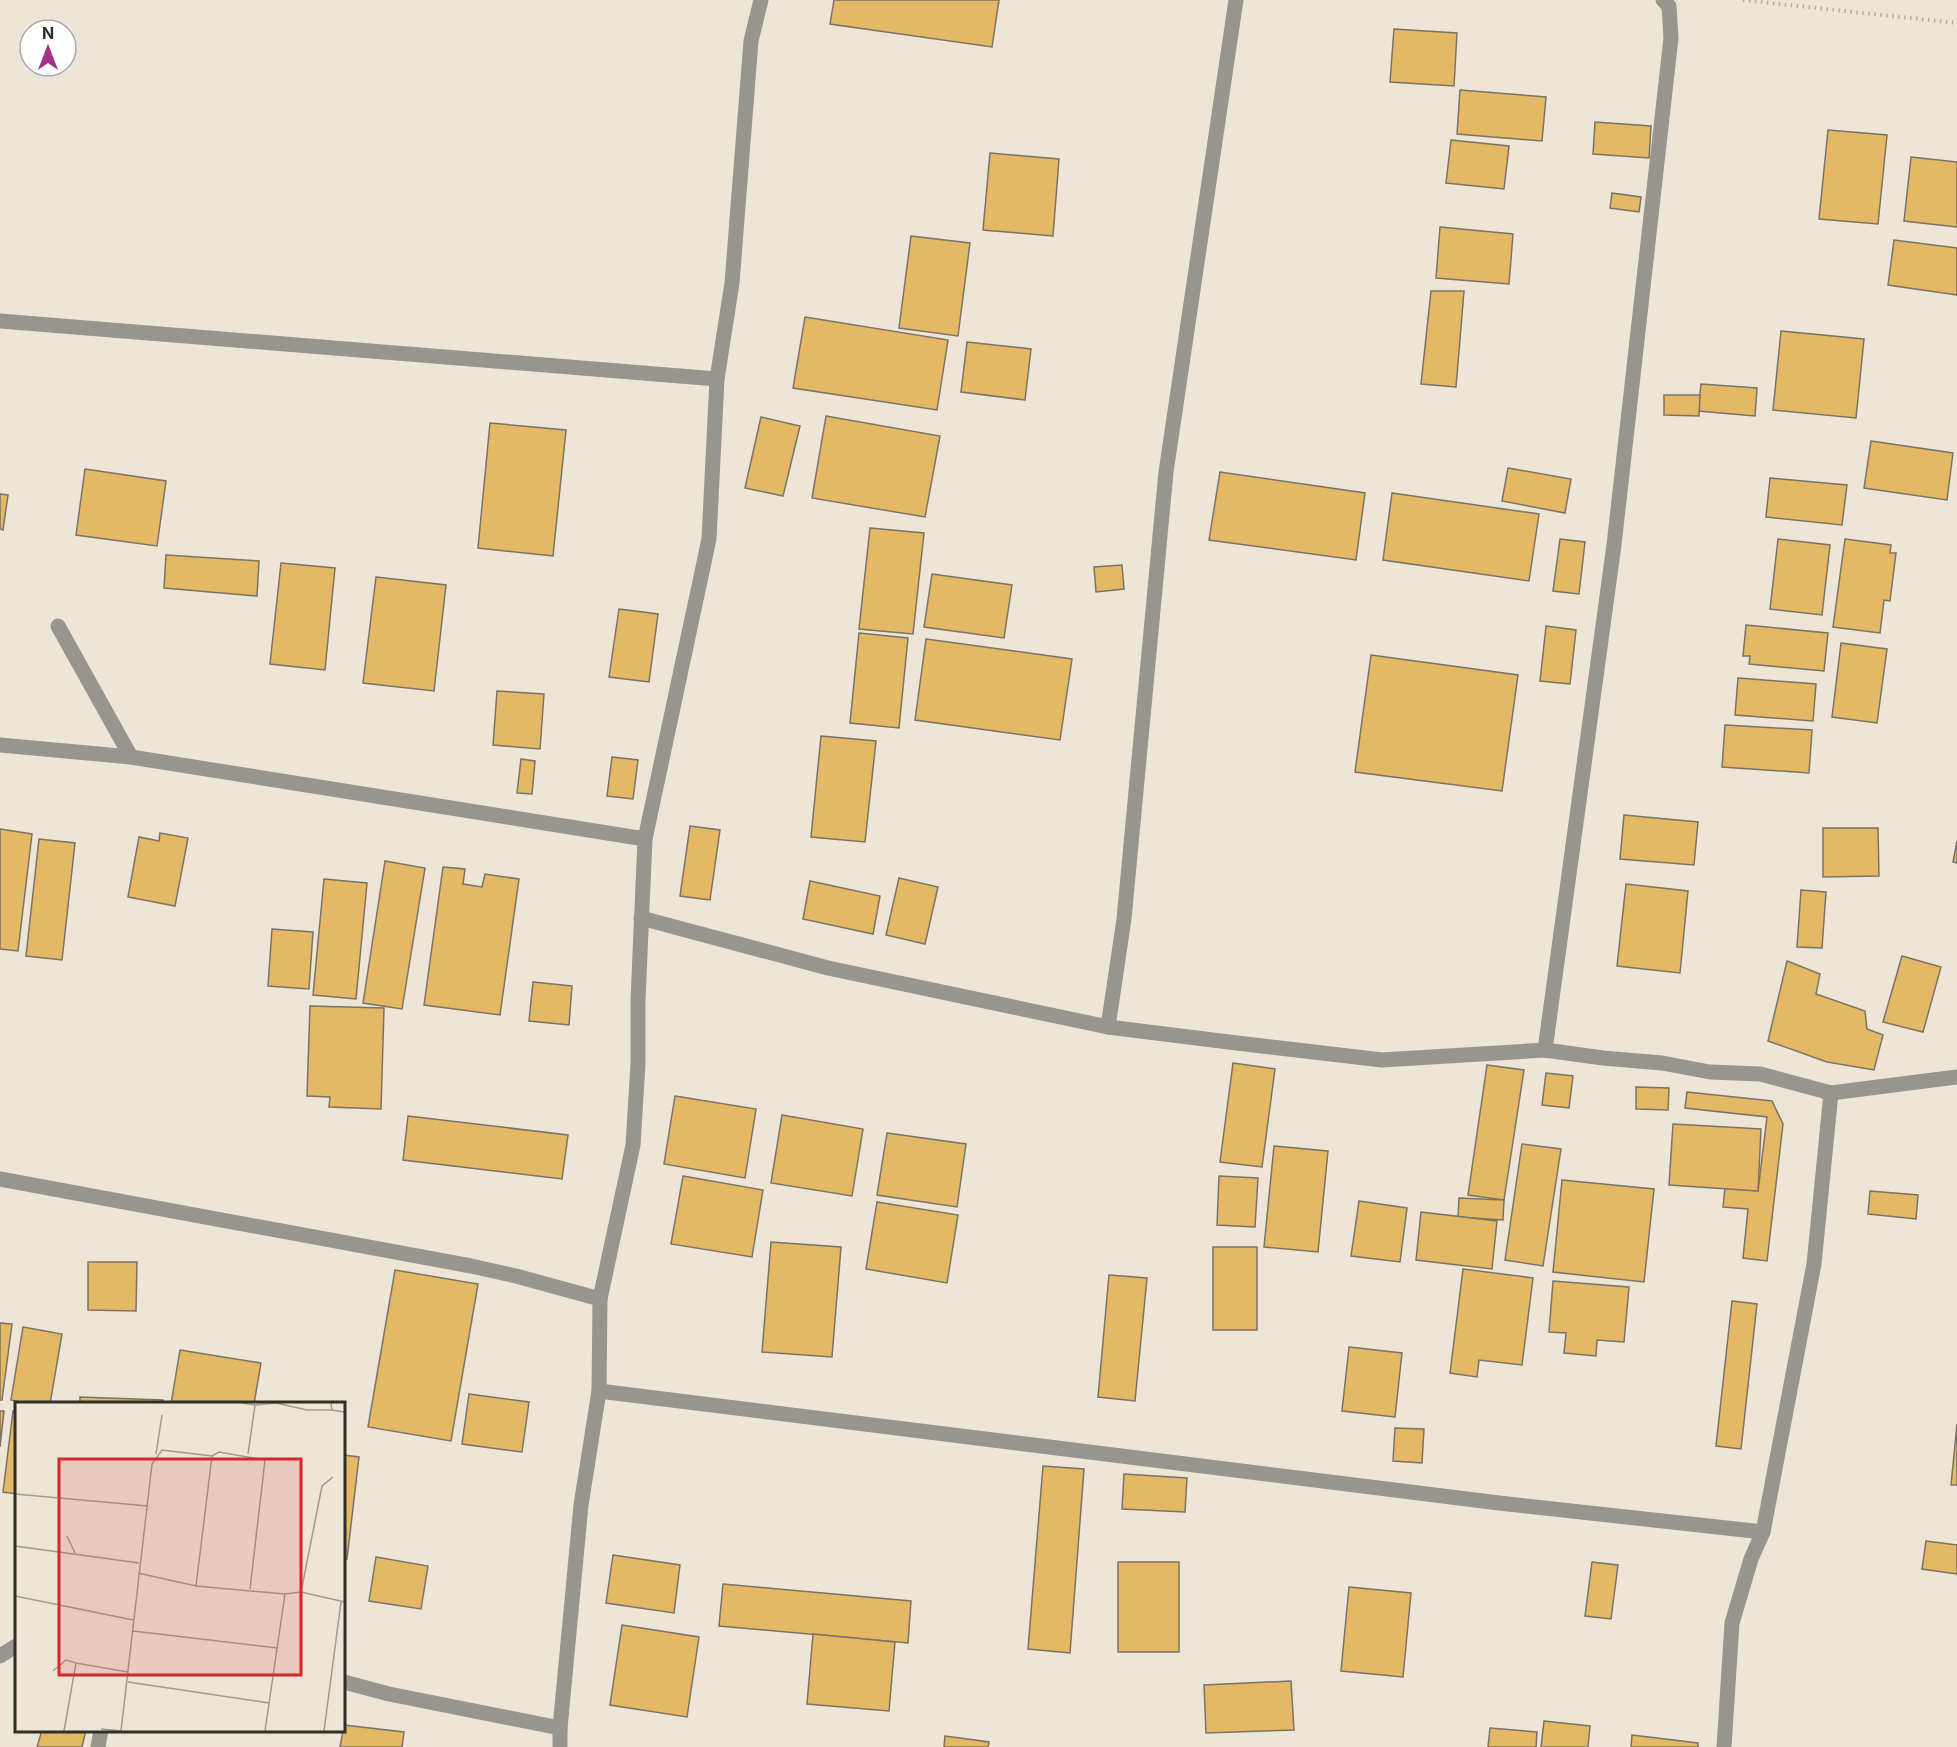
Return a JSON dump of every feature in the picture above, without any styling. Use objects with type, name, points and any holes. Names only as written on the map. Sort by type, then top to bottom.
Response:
[{"type":"street","points":[[560,1747],[581,1505],[599,1391],[600,1299],[633,1145],[638,1064],[640,918],[645,839],[709,539],[717,379],[732,283],[751,41],[761,0]]},
{"type":"street","points":[[1108,1027],[1124,919],[1166,472],[1236,0]]},
{"type":"street","points":[[1545,1050],[1624,463],[1671,38],[1670,6],[1663,0]]},
{"type":"street","points":[[0,321],[717,379]]},
{"type":"street","points":[[58,626],[131,757]]},
{"type":"street","points":[[0,745],[131,757],[645,839]]},
{"type":"street","points":[[640,918],[828,968],[1108,1027],[1382,1060],[1545,1050],[1662,1063],[1710,1072],[1760,1074],[1831,1094],[1957,1077]]},
{"type":"street","points":[[1724,1747],[1732,1623],[1751,1559],[1763,1532],[1814,1264],[1831,1094]]},
{"type":"street","points":[[0,1179],[471,1266],[600,1299]]},
{"type":"street","points":[[599,1391],[1499,1503],[1763,1532]]},
{"type":"street","points":[[0,1656],[15,1647]]},
{"type":"street","points":[[345,1682],[390,1694],[560,1728]]},
{"type":"street","points":[[98,1747],[101,1732]]},
{"type":"path","points":[[1743,0],[1957,23]]},
{"type":"building","points":[[834,0],[999,0],[992,47],[830,24]]},
{"type":"building","points":[[1394,29],[1457,33],[1454,86],[1390,82]]},
{"type":"building","points":[[1460,90],[1546,97],[1542,141],[1457,134]]},
{"type":"building","points":[[1595,122],[1651,126],[1649,158],[1593,154]]},
{"type":"building","points":[[1828,130],[1887,135],[1878,224],[1819,219]]},
{"type":"building","points":[[1451,140],[1509,146],[1504,189],[1446,183]]},
{"type":"building","points":[[990,153],[1059,159],[1053,236],[983,230]]},
{"type":"building","points":[[1911,157],[1957,162],[1957,227],[1904,221]]},
{"type":"building","points":[[1612,193],[1641,197],[1639,212],[1610,208]]},
{"type":"building","points":[[1440,227],[1513,234],[1509,284],[1436,278]]},
{"type":"building","points":[[911,236],[970,243],[958,336],[899,328]]},
{"type":"building","points":[[1894,240],[1957,248],[1957,295],[1888,285]]},
{"type":"building","points":[[1431,291],[1464,291],[1456,387],[1421,384]]},
{"type":"building","points":[[805,317],[948,340],[937,410],[793,388]]},
{"type":"building","points":[[1781,331],[1864,339],[1856,418],[1773,410]]},
{"type":"building","points":[[967,342],[1031,349],[1025,400],[961,392]]},
{"type":"building","points":[[1701,384],[1757,388],[1755,416],[1698,411]]},
{"type":"building","points":[[1664,395],[1700,395],[1699,416],[1664,415]]},
{"type":"building","points":[[826,416],[940,436],[925,517],[812,498]]},
{"type":"building","points":[[761,417],[800,426],[783,496],[745,488]]},
{"type":"building","points":[[490,423],[566,430],[553,556],[478,548]]},
{"type":"building","points":[[1871,441],[1953,453],[1947,500],[1864,488]]},
{"type":"building","points":[[1508,468],[1571,479],[1565,513],[1502,501]]},
{"type":"building","points":[[85,469],[166,481],[157,546],[76,535]]},
{"type":"building","points":[[1220,472],[1365,493],[1356,560],[1209,540]]},
{"type":"building","points":[[1770,478],[1847,485],[1842,525],[1766,517]]},
{"type":"building","points":[[1392,493],[1539,514],[1529,581],[1383,560]]},
{"type":"building","points":[[0,494],[8,495],[3,530],[0,529]]},
{"type":"building","points":[[870,528],[924,533],[913,634],[859,629]]},
{"type":"building","points":[[1560,539],[1585,542],[1579,594],[1553,591]]},
{"type":"building","points":[[1778,539],[1830,545],[1822,615],[1770,609]]},
{"type":"building","points":[[1845,539],[1891,545],[1890,553],[1896,553],[1890,601],[1884,600],[1880,633],[1833,627]]},
{"type":"building","points":[[166,555],[259,561],[257,596],[164,588]]},
{"type":"building","points":[[281,563],[335,568],[325,670],[270,664]]},
{"type":"building","points":[[1122,565],[1124,589],[1096,592],[1094,567]]},
{"type":"building","points":[[932,574],[1012,585],[1004,638],[924,627]]},
{"type":"building","points":[[376,577],[446,585],[434,691],[363,683]]},
{"type":"building","points":[[619,609],[658,614],[649,682],[609,677]]},
{"type":"building","points":[[1746,625],[1828,633],[1824,671],[1749,664],[1750,656],[1743,656]]},
{"type":"building","points":[[1546,626],[1576,630],[1570,684],[1540,681]]},
{"type":"building","points":[[859,633],[908,638],[899,728],[850,723]]},
{"type":"building","points":[[926,639],[1072,659],[1060,740],[915,720]]},
{"type":"building","points":[[1841,643],[1887,649],[1877,723],[1832,717]]},
{"type":"building","points":[[1371,655],[1518,675],[1502,791],[1355,772]]},
{"type":"building","points":[[1738,678],[1816,684],[1813,721],[1735,715]]},
{"type":"building","points":[[497,691],[544,694],[540,749],[493,745]]},
{"type":"building","points":[[1725,725],[1812,730],[1809,773],[1722,767]]},
{"type":"building","points":[[821,736],[876,741],[865,842],[811,837]]},
{"type":"building","points":[[612,757],[638,760],[633,799],[607,796]]},
{"type":"building","points":[[521,759],[535,761],[532,794],[517,793]]},
{"type":"building","points":[[1624,815],[1698,822],[1694,865],[1620,859]]},
{"type":"building","points":[[690,826],[720,830],[710,900],[680,896]]},
{"type":"building","points":[[1823,828],[1878,828],[1879,876],[1823,877]]},
{"type":"building","points":[[0,829],[32,834],[18,951],[0,949]]},
{"type":"building","points":[[160,833],[188,838],[175,906],[128,897],[139,837],[159,841]]},
{"type":"building","points":[[39,839],[75,843],[62,960],[26,956]]},
{"type":"building","points":[[1957,841],[1957,863],[1953,862]]},
{"type":"building","points":[[385,861],[425,868],[402,1009],[363,1003]]},
{"type":"building","points":[[443,867],[465,869],[463,884],[482,887],[485,874],[519,879],[500,1015],[424,1005]]},
{"type":"building","points":[[899,878],[938,887],[925,944],[886,935]]},
{"type":"building","points":[[324,879],[367,883],[356,999],[313,995]]},
{"type":"building","points":[[810,881],[880,896],[873,934],[803,919]]},
{"type":"building","points":[[1626,884],[1688,891],[1680,973],[1617,966]]},
{"type":"building","points":[[1801,890],[1826,892],[1822,948],[1797,947]]},
{"type":"building","points":[[272,929],[313,932],[309,989],[268,986]]},
{"type":"building","points":[[1902,956],[1941,967],[1923,1032],[1883,1022]]},
{"type":"building","points":[[1787,961],[1820,974],[1816,994],[1865,1011],[1867,1029],[1883,1035],[1874,1070],[1827,1062],[1768,1041]]},
{"type":"building","points":[[533,982],[572,986],[569,1025],[529,1021]]},
{"type":"building","points":[[310,1006],[384,1008],[381,1109],[329,1107],[330,1097],[307,1096]]},
{"type":"building","points":[[1233,1063],[1275,1069],[1262,1167],[1220,1162]]},
{"type":"building","points":[[1487,1065],[1524,1070],[1504,1200],[1468,1195]]},
{"type":"building","points":[[1546,1073],[1573,1076],[1569,1108],[1542,1105]]},
{"type":"building","points":[[1636,1087],[1669,1088],[1668,1110],[1636,1109]]},
{"type":"building","points":[[1687,1092],[1772,1101],[1783,1124],[1767,1261],[1743,1258],[1748,1209],[1723,1207],[1725,1188],[1758,1191],[1767,1117],[1685,1108]]},
{"type":"building","points":[[675,1096],[756,1109],[745,1178],[664,1164]]},
{"type":"building","points":[[782,1115],[863,1129],[852,1196],[771,1183]]},
{"type":"building","points":[[408,1116],[568,1135],[562,1179],[403,1160]]},
{"type":"building","points":[[1673,1124],[1761,1129],[1758,1191],[1669,1185]]},
{"type":"building","points":[[887,1133],[966,1144],[957,1207],[877,1195]]},
{"type":"building","points":[[1522,1144],[1561,1149],[1543,1266],[1505,1260]]},
{"type":"building","points":[[1274,1146],[1328,1151],[1318,1252],[1264,1247]]},
{"type":"building","points":[[683,1176],[763,1190],[752,1257],[671,1244]]},
{"type":"building","points":[[1219,1176],[1258,1178],[1255,1227],[1217,1225]]},
{"type":"building","points":[[1562,1180],[1654,1189],[1644,1282],[1553,1272]]},
{"type":"building","points":[[1870,1191],[1918,1195],[1916,1219],[1868,1214]]},
{"type":"building","points":[[1459,1198],[1504,1200],[1503,1220],[1458,1217]]},
{"type":"building","points":[[1359,1201],[1407,1208],[1400,1262],[1351,1256]]},
{"type":"building","points":[[877,1202],[958,1215],[947,1283],[866,1269]]},
{"type":"building","points":[[1421,1212],[1497,1221],[1492,1269],[1416,1260]]},
{"type":"building","points":[[771,1242],[841,1247],[832,1357],[762,1352]]},
{"type":"building","points":[[1213,1247],[1257,1247],[1257,1330],[1213,1330]]},
{"type":"building","points":[[88,1262],[137,1262],[136,1311],[88,1310]]},
{"type":"building","points":[[1463,1269],[1533,1278],[1522,1365],[1479,1360],[1477,1377],[1450,1373]]},
{"type":"building","points":[[395,1270],[478,1284],[451,1441],[368,1427]]},
{"type":"building","points":[[1109,1275],[1147,1278],[1135,1401],[1098,1397]]},
{"type":"building","points":[[1553,1281],[1629,1287],[1624,1342],[1597,1340],[1596,1356],[1564,1353],[1566,1333],[1549,1332]]},
{"type":"building","points":[[1732,1301],[1757,1304],[1741,1449],[1716,1446]]},
{"type":"building","points":[[0,1323],[12,1324],[2,1400],[0,1400]]},
{"type":"building","points":[[23,1327],[62,1334],[50,1402],[11,1400]]},
{"type":"building","points":[[1349,1347],[1402,1353],[1395,1417],[1342,1411]]},
{"type":"building","points":[[180,1350],[261,1363],[254,1402],[171,1402]]},
{"type":"building","points":[[469,1394],[529,1402],[522,1452],[462,1444]]},
{"type":"building","points":[[80,1397],[163,1400],[163,1402],[80,1402]]},
{"type":"building","points":[[0,1411],[4,1411],[0,1447]]},
{"type":"building","points":[[13,1411],[15,1412],[15,1494],[3,1492]]},
{"type":"building","points":[[1957,1424],[1957,1485],[1951,1485]]},
{"type":"building","points":[[1395,1428],[1424,1429],[1422,1463],[1393,1461]]},
{"type":"building","points":[[345,1455],[359,1457],[347,1559],[345,1558]]},
{"type":"building","points":[[1043,1466],[1084,1469],[1070,1653],[1028,1649]]},
{"type":"building","points":[[1124,1474],[1187,1478],[1185,1512],[1122,1509]]},
{"type":"building","points":[[1926,1541],[1957,1545],[1957,1574],[1922,1569]]},
{"type":"building","points":[[613,1555],[680,1565],[674,1613],[606,1603]]},
{"type":"building","points":[[376,1557],[428,1566],[421,1609],[369,1601]]},
{"type":"building","points":[[1118,1562],[1179,1562],[1179,1652],[1118,1652]]},
{"type":"building","points":[[1592,1562],[1618,1565],[1611,1619],[1585,1616]]},
{"type":"building","points":[[723,1584],[911,1601],[908,1643],[719,1626]]},
{"type":"building","points":[[1349,1587],[1411,1593],[1403,1677],[1341,1671]]},
{"type":"building","points":[[622,1625],[699,1637],[687,1717],[610,1705]]},
{"type":"building","points":[[813,1634],[895,1642],[889,1711],[807,1704]]},
{"type":"building","points":[[1291,1681],[1294,1730],[1206,1733],[1204,1685]]},
{"type":"building","points":[[1544,1721],[1590,1726],[1588,1747],[1541,1747]]},
{"type":"building","points":[[345,1725],[404,1732],[402,1747],[340,1747]]},
{"type":"building","points":[[1490,1728],[1537,1732],[1536,1747],[1488,1747]]},
{"type":"building","points":[[41,1732],[86,1732],[82,1747],[37,1747]]},
{"type":"building","points":[[1632,1735],[1698,1743],[1698,1747],[1631,1747]]},
{"type":"building","points":[[945,1736],[989,1742],[988,1747],[944,1747]]}]
